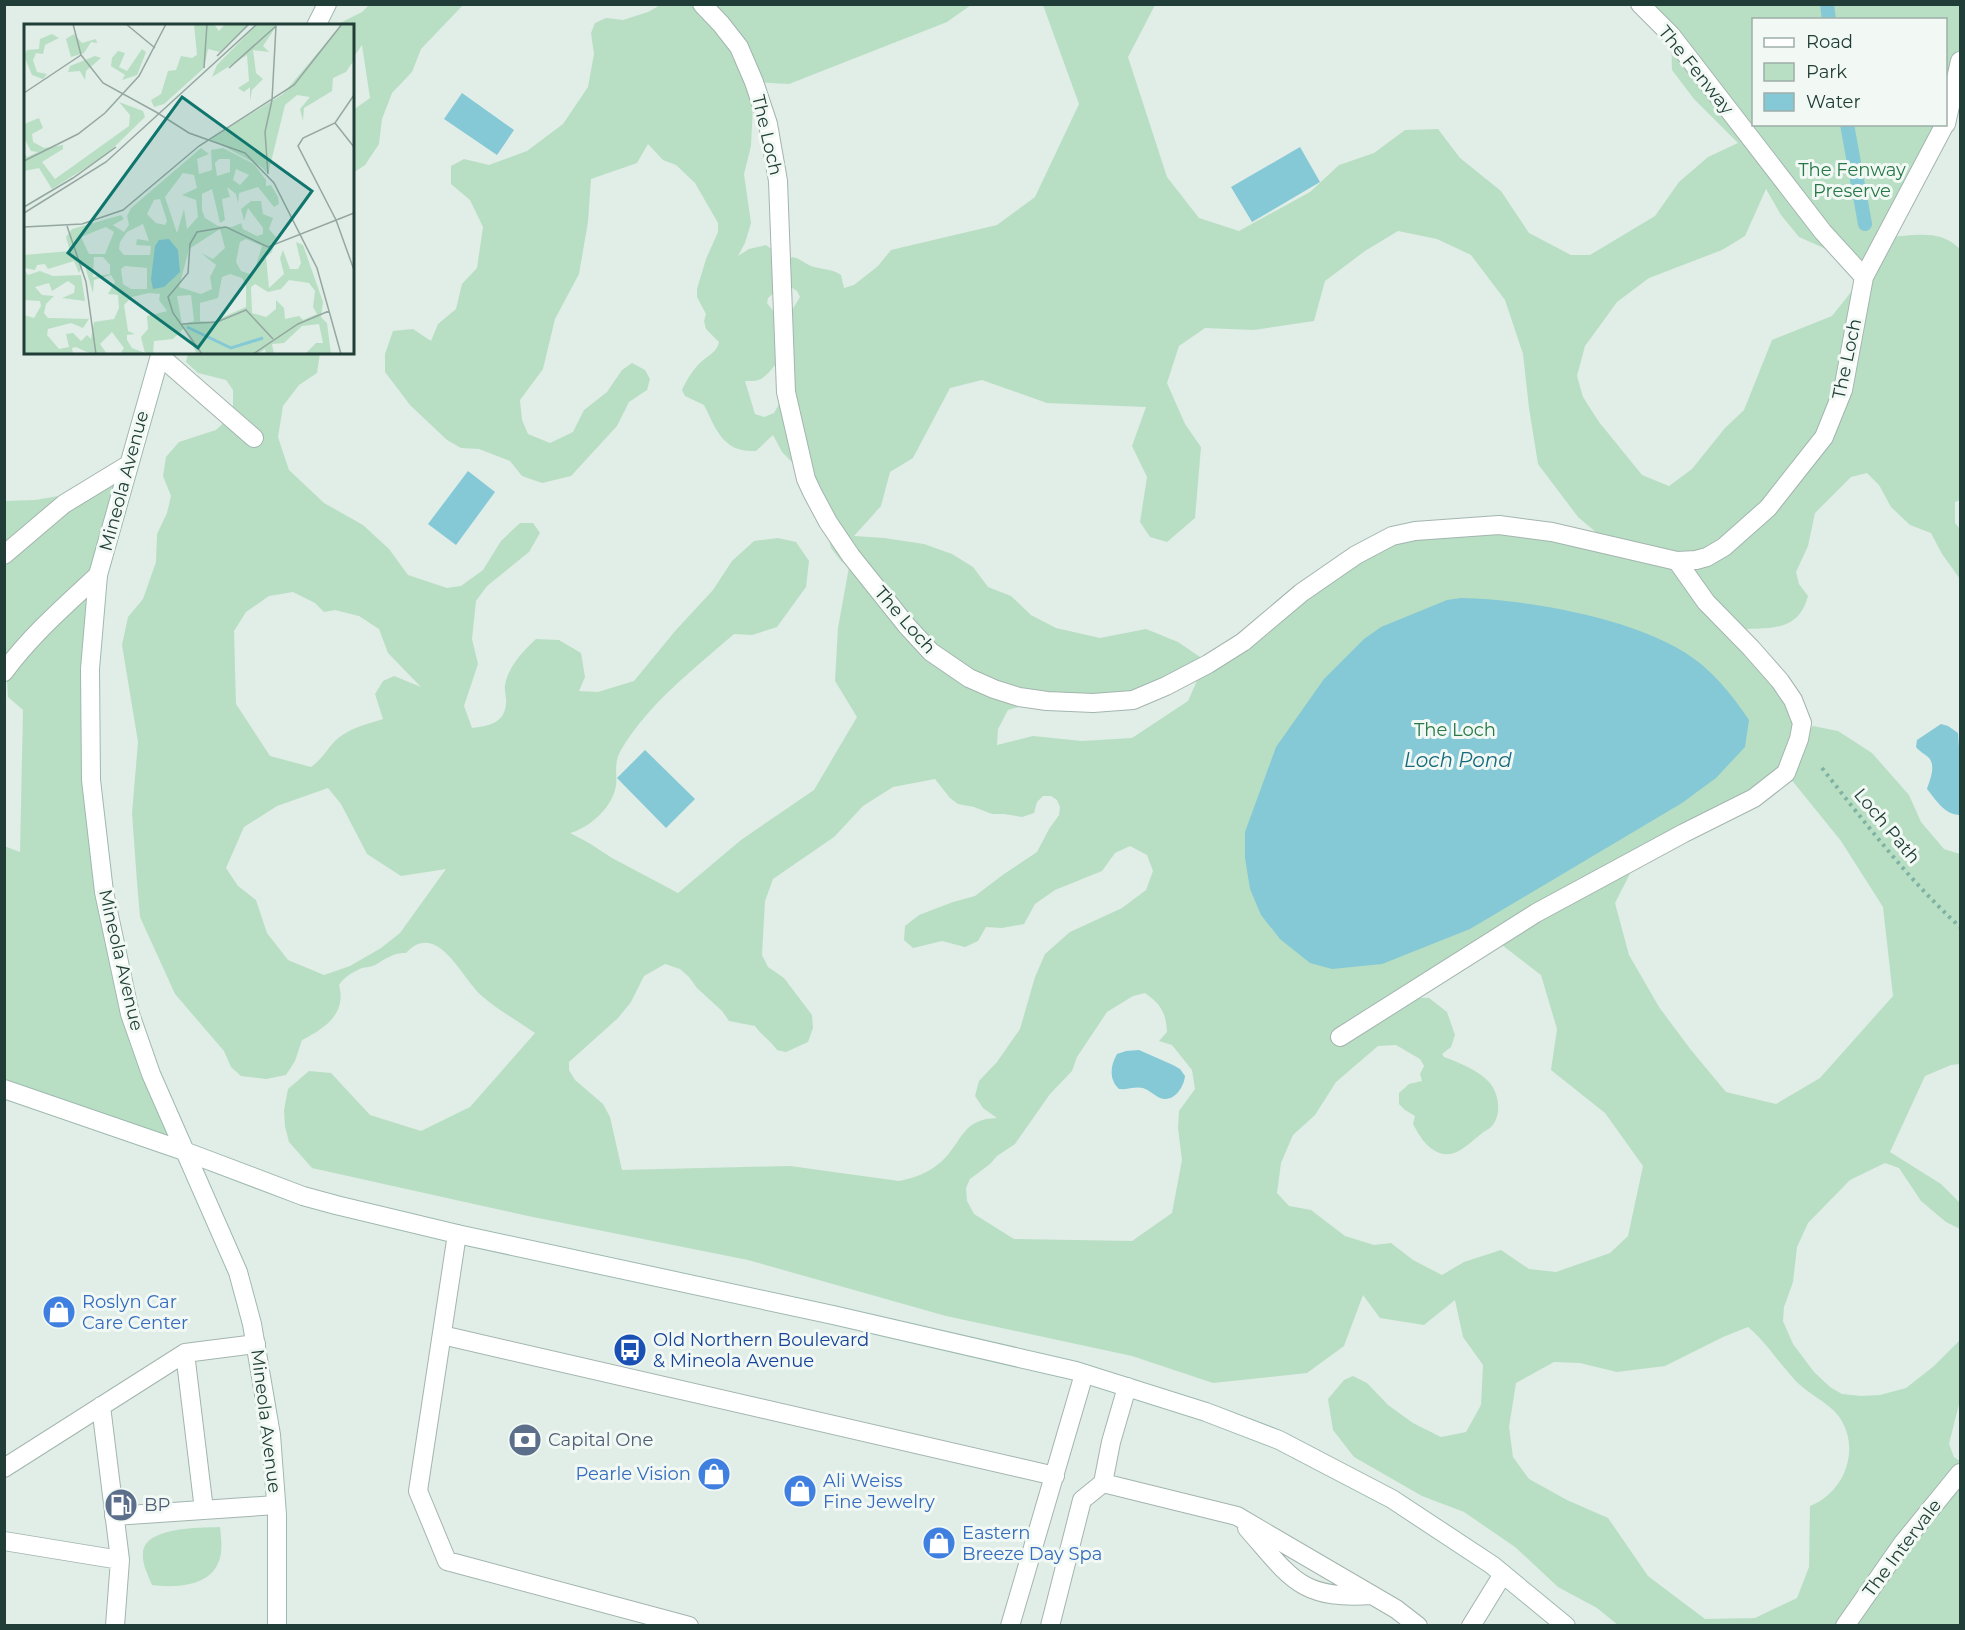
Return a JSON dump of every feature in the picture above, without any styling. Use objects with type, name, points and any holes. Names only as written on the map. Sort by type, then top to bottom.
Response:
[{"type":"main road","points":[[317,24],[327,4]]},
{"type":"main road","name":"The Loch","points":[[702,4],[722,24],[739,47],[768,124],[778,181],[786,392],[806,479],[812,492],[845,547],[907,626],[931,652],[969,678],[994,689],[1019,697],[1047,701],[1093,703],[1133,700],[1166,686],[1209,664],[1243,642],[1301,593],[1356,555],[1392,536],[1415,531],[1499,525],[1551,532],[1677,561],[1707,557],[1724,547],[1768,508],[1824,437],[1843,390],[1864,277],[1944,126]]},
{"type":"main road","name":"The Fenway","points":[[1640,4],[1671,35],[1823,232],[1864,277]]},
{"type":"main road","name":"The Loch","points":[[1947,116],[1960,61]]},
{"type":"main road","points":[[160,354],[254,438]]},
{"type":"main road","name":"Mineola Avenue","points":[[160,354],[98,575],[90,669],[91,780],[104,892],[130,1014],[151,1074],[238,1272],[256,1344],[270,1423],[276,1505],[277,1626]]},
{"type":"main road","points":[[4,555],[64,504],[128,465]]},
{"type":"main road","points":[[1340,1037],[1536,913],[1754,798],[1786,773],[1799,739],[1802,723],[1799,713],[1787,690],[1751,648],[1706,602],[1677,561]]},
{"type":"main road","points":[[4,672],[44,626],[98,575]]},
{"type":"main road","points":[[4,1089],[184,1151],[303,1196],[457,1234],[854,1320],[1084,1374],[1206,1412],[1279,1440],[1392,1499],[1492,1565],[1566,1626]]},
{"type":"main road","points":[[457,1234],[418,1491],[447,1561],[688,1626]]},
{"type":"main road","points":[[442,1335],[1055,1476]]},
{"type":"main road","points":[[4,1468],[185,1353],[256,1344]]},
{"type":"main road","points":[[185,1353],[204,1510]]},
{"type":"main road","points":[[1010,1626],[1084,1374]]},
{"type":"main road","points":[[1050,1626],[1082,1500],[1103,1483],[1111,1443],[1127,1388]]},
{"type":"main road","points":[[101,1406],[120,1560],[115,1626]]},
{"type":"main road","name":"The Intervale","points":[[1845,1626],[1903,1543],[1960,1473]]},
{"type":"main road","points":[[1103,1483],[1237,1516],[1372,1595],[1418,1626]]},
{"type":"main road","points":[[114,1516],[276,1505]]},
{"type":"main road","points":[[1237,1516],[1296,1581],[1327,1595],[1372,1595]]},
{"type":"main road","points":[[4,1541],[120,1560]]},
{"type":"main road","points":[[1471,1626],[1503,1574]]},
{"type":"path","name":"Loch Path","points":[[1799,739],[1876,836],[1960,927]]},
{"type":"green space","name":"The Fenway Preserve","points":[[662,4],[971,5],[947,22],[789,84],[754,82],[751,146],[744,174],[751,223],[738,256],[749,249],[766,245],[787,261],[792,257],[811,266],[841,275],[844,288],[854,285],[878,266],[891,250],[997,225],[1035,197],[1079,104],[1043,5],[1155,5],[1128,57],[1167,177],[1199,218],[1239,231],[1310,192],[1339,165],[1374,153],[1405,130],[1438,129],[1460,158],[1501,191],[1529,233],[1571,255],[1590,255],[1655,216],[1679,182],[1708,157],[1738,143],[1694,99],[1672,70],[1671,35],[1640,5],[1960,5],[1960,61],[1947,120],[1947,18],[1752,18],[1752,126],[1944,126],[1886,237],[1935,236],[1952,242],[1960,249],[1960,500],[1955,502],[1955,523],[1960,529],[1960,579],[1942,554],[1931,533],[1910,525],[1891,507],[1879,485],[1867,473],[1851,477],[1815,513],[1808,546],[1796,572],[1799,584],[1808,596],[1799,615],[1792,621],[1777,627],[1747,629],[1747,643],[1780,681],[1800,738],[1813,726],[1838,731],[1872,753],[1909,795],[1921,822],[1944,849],[1960,854],[1960,1064],[1951,1065],[1925,1076],[1890,1152],[1941,1184],[1960,1203],[1960,1229],[1946,1222],[1921,1201],[1899,1168],[1885,1163],[1850,1180],[1808,1223],[1797,1247],[1793,1282],[1784,1307],[1783,1321],[1793,1344],[1814,1372],[1830,1387],[1842,1394],[1880,1395],[1906,1388],[1934,1366],[1960,1340],[1960,1400],[1949,1444],[1954,1457],[1960,1461],[1960,1625],[1618,1625],[1597,1608],[1558,1587],[1515,1547],[1464,1512],[1422,1496],[1354,1457],[1333,1430],[1328,1399],[1344,1380],[1353,1376],[1367,1383],[1388,1405],[1413,1423],[1441,1437],[1466,1432],[1481,1405],[1483,1365],[1463,1337],[1455,1300],[1424,1325],[1380,1318],[1363,1295],[1344,1346],[1307,1373],[1213,1383],[1132,1356],[946,1316],[748,1260],[528,1216],[312,1168],[289,1142],[284,1110],[288,1089],[309,1071],[331,1073],[370,1115],[421,1131],[470,1107],[535,1033],[482,996],[439,947],[429,943],[418,944],[406,953],[394,955],[373,966],[362,968],[343,980],[339,985],[341,995],[337,1012],[318,1031],[302,1040],[295,1061],[286,1075],[266,1079],[241,1076],[231,1067],[224,1051],[175,994],[140,917],[132,813],[138,742],[122,645],[128,617],[143,599],[156,562],[157,534],[167,513],[171,496],[163,476],[166,457],[179,442],[216,430],[233,414],[233,390],[226,380],[198,373],[186,362],[188,354],[320,354],[317,373],[299,385],[283,406],[278,437],[289,470],[324,503],[363,525],[389,549],[408,575],[447,588],[461,586],[483,570],[501,541],[520,523],[533,523],[540,533],[529,552],[487,586],[476,601],[472,639],[478,664],[464,706],[472,728],[494,723],[502,716],[505,711],[505,685],[509,672],[521,654],[536,639],[559,640],[581,653],[585,677],[579,691],[598,692],[634,681],[713,590],[732,561],[754,541],[778,538],[796,542],[809,561],[806,587],[777,627],[752,635],[734,634],[659,702],[632,733],[618,756],[615,790],[609,804],[598,817],[570,833],[612,858],[678,893],[741,840],[814,790],[857,717],[835,681],[838,628],[849,567],[831,548],[824,522],[796,466],[782,452],[773,435],[756,451],[745,451],[728,444],[717,431],[704,405],[685,396],[682,390],[694,370],[714,352],[719,342],[706,329],[704,321],[706,314],[697,297],[697,289],[706,259],[718,232],[718,223],[695,183],[676,165],[663,160],[648,144],[637,163],[591,179],[588,222],[579,274],[555,319],[543,369],[520,400],[522,420],[528,434],[550,443],[573,432],[584,410],[607,392],[622,370],[632,363],[645,370],[650,379],[647,390],[629,402],[617,426],[571,476],[542,483],[522,476],[510,461],[479,449],[461,448],[447,440],[410,405],[385,372],[385,354],[393,331],[413,329],[431,341],[438,324],[456,309],[462,284],[477,268],[483,227],[470,200],[451,184],[451,166],[464,159],[489,165],[527,151],[563,124],[588,87],[594,54],[591,33],[595,23],[606,18],[623,20],[648,12]],"holes":[[[1766,189],[1781,215],[1799,237],[1846,258],[1863,277],[1832,316],[1772,340],[1744,410],[1725,428],[1692,469],[1669,486],[1642,475],[1599,422],[1583,397],[1577,376],[1585,346],[1617,302],[1649,278],[1722,250],[1745,236]],[[1398,231],[1437,239],[1471,255],[1505,300],[1523,354],[1538,464],[1578,517],[1611,545],[1499,525],[1373,545],[1206,661],[1178,642],[1146,629],[1100,638],[1056,628],[1031,615],[1011,596],[988,587],[973,567],[952,554],[924,544],[854,536],[881,506],[890,472],[913,458],[950,388],[982,380],[1047,403],[1146,407],[1132,446],[1147,477],[1140,522],[1150,537],[1167,542],[1195,518],[1201,447],[1185,424],[1167,383],[1179,346],[1205,328],[1254,330],[1314,321],[1325,281],[1365,251]],[[792,288],[800,297],[786,320],[778,317],[767,303],[768,298],[777,290]],[[776,364],[786,392],[774,413],[764,417],[755,414],[745,381],[759,379]],[[293,592],[315,603],[324,612],[335,610],[359,616],[379,629],[388,653],[421,687],[394,676],[383,681],[375,694],[383,719],[357,727],[339,737],[311,767],[270,756],[236,704],[234,631],[246,612],[269,596]],[[1203,667],[1188,701],[1132,738],[1082,741],[1033,736],[997,745],[998,729],[1008,710],[1046,699],[1133,700]],[[1786,773],[1841,841],[1883,907],[1893,996],[1820,1078],[1776,1104],[1726,1092],[1659,1007],[1629,955],[1615,903],[1638,858]],[[935,779],[950,798],[958,804],[992,814],[1022,817],[1034,813],[1037,802],[1043,796],[1051,796],[1057,800],[1060,807],[1059,815],[1037,852],[975,896],[919,915],[905,926],[904,940],[913,948],[942,941],[965,947],[978,941],[986,927],[1002,928],[1024,924],[1035,904],[1055,890],[1102,871],[1115,853],[1130,846],[1147,855],[1153,871],[1146,890],[1122,908],[1070,932],[1045,954],[1035,977],[1020,1029],[997,1062],[979,1081],[975,1096],[983,1108],[997,1118],[985,1119],[969,1127],[941,1162],[926,1172],[899,1181],[790,1166],[622,1170],[610,1117],[603,1104],[575,1080],[569,1070],[569,1062],[618,1018],[631,1002],[644,976],[665,964],[680,969],[689,977],[729,1021],[755,1026],[777,1050],[786,1052],[808,1042],[813,1028],[812,1015],[784,978],[768,967],[762,955],[765,901],[773,879],[834,837],[863,806],[893,787]],[[328,788],[341,804],[367,854],[401,876],[446,869],[400,933],[381,948],[350,966],[324,975],[288,960],[267,933],[256,900],[238,886],[226,868],[244,827],[277,806]],[[1502,945],[1541,975],[1557,1029],[1551,1070],[1605,1113],[1643,1166],[1628,1236],[1610,1253],[1556,1272],[1529,1269],[1501,1250],[1464,1262],[1442,1275],[1413,1260],[1391,1243],[1374,1245],[1345,1236],[1311,1210],[1289,1206],[1277,1193],[1281,1163],[1293,1135],[1315,1115],[1336,1082],[1378,1046],[1396,1045],[1420,1059],[1424,1066],[1420,1074],[1422,1081],[1409,1084],[1399,1093],[1399,1104],[1415,1116],[1413,1124],[1423,1140],[1433,1150],[1450,1154],[1466,1146],[1491,1127],[1498,1110],[1495,1092],[1480,1074],[1444,1057],[1442,1054],[1451,1047],[1455,1035],[1447,1012],[1429,998],[1405,997]],[[1145,993],[1162,1010],[1165,1019],[1167,1032],[1159,1041],[1172,1045],[1192,1070],[1195,1089],[1179,1111],[1178,1128],[1182,1160],[1172,1213],[1132,1241],[1014,1239],[974,1214],[967,1201],[966,1188],[970,1179],[1015,1144],[1050,1094],[1072,1071],[1077,1057],[1107,1012],[1133,996]],[[1748,1327],[1799,1384],[1835,1412],[1846,1430],[1849,1443],[1846,1469],[1832,1491],[1822,1500],[1810,1506],[1809,1567],[1797,1598],[1755,1618],[1705,1619],[1648,1576],[1608,1518],[1567,1500],[1529,1479],[1513,1457],[1509,1427],[1516,1383],[1554,1362],[1580,1363],[1617,1372],[1665,1366]]]},
{"type":"green space","points":[[369,5],[463,5],[421,49],[412,72],[392,93],[382,119],[379,144],[365,165],[354,172],[354,109],[370,98],[362,45],[354,57],[354,24],[338,24],[362,12]]},
{"type":"green space","points":[[128,465],[98,575],[90,669],[115,951],[183,1151],[5,1089],[4,846],[20,852],[23,710],[8,697],[4,631],[4,501],[35,500],[59,496]]},
{"type":"green space","points":[[220,1527],[220,1557],[214,1570],[208,1576],[200,1581],[180,1586],[152,1585],[143,1554],[152,1538],[175,1530]]},
{"type":"water","points":[[462,93],[514,130],[497,155],[444,119]]},
{"type":"water","points":[[1300,147],[1320,182],[1252,222],[1231,187]]},
{"type":"water","points":[[468,471],[495,492],[456,545],[428,524]]},
{"type":"water","name":"Loch Pond","points":[[1461,598],[1519,603],[1587,615],[1651,635],[1679,649],[1715,677],[1749,720],[1745,747],[1716,778],[1682,803],[1470,929],[1382,964],[1332,969],[1310,963],[1280,939],[1261,915],[1250,889],[1245,858],[1245,832],[1276,747],[1324,679],[1364,639],[1381,627],[1447,600]]},
{"type":"water","points":[[1941,724],[1958,733],[1960,815],[1945,810],[1927,789],[1932,773],[1931,761],[1916,747],[1917,740]]},
{"type":"water","points":[[645,750],[695,799],[666,828],[617,778]]},
{"type":"water","points":[[1139,1050],[1180,1069],[1185,1076],[1180,1089],[1174,1096],[1160,1098],[1137,1087],[1119,1089],[1113,1081],[1112,1073],[1117,1054]]},
{"type":"waterway","points":[[1827,4],[1829,18]]},
{"type":"waterway","points":[[1847,126],[1865,224]]},
{"type":"place","name":"Roslyn Car Care Center","points":[[59,1312]]},
{"type":"place","name":"Old Northern Boulevard & Mineola Avenue","points":[[630,1350]]},
{"type":"place","name":"Capital One","points":[[525,1440]]},
{"type":"place","name":"Pearle Vision","points":[[714,1474]]},
{"type":"place","name":"Ali Weiss Fine Jewelry","points":[[800,1491]]},
{"type":"place","name":"BP","points":[[121,1505]]},
{"type":"place","name":"Eastern Breeze Day Spa","points":[[939,1543]]}]
